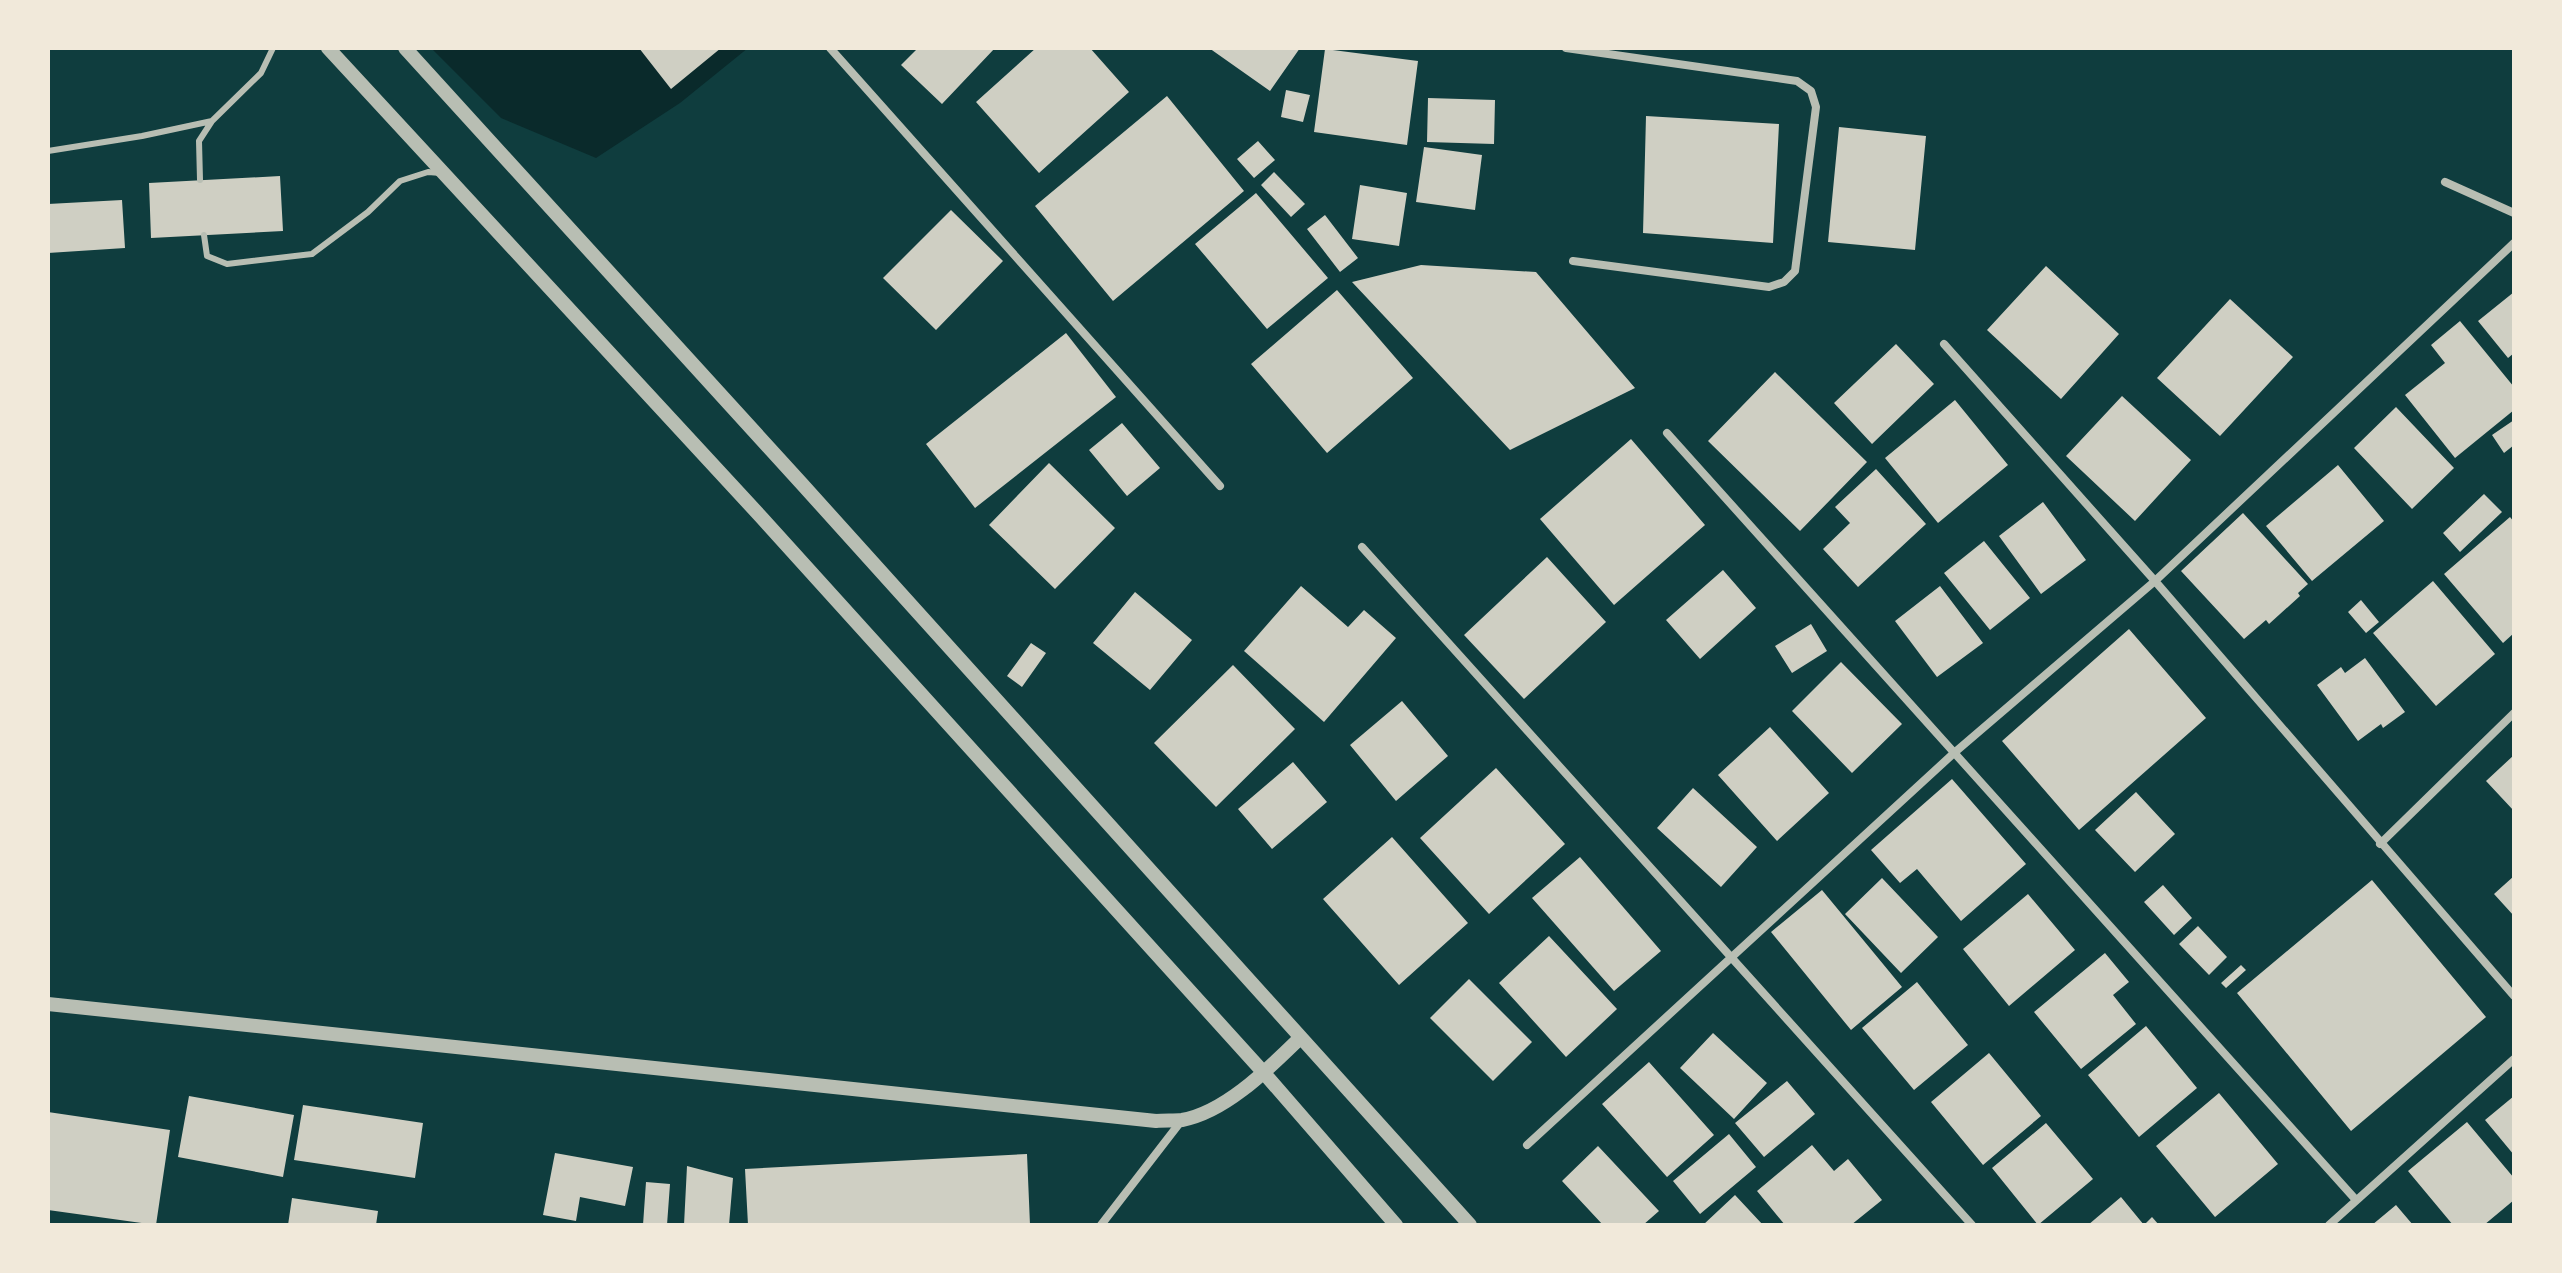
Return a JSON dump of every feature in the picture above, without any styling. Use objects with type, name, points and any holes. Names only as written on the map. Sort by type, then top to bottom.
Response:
[{"type":"street","points":[[328,48],[773,530],[1264,1073],[1396,1225]]},
{"type":"street","points":[[405,48],[1470,1225]]},
{"type":"street","points":[[830,48],[1220,486]]},
{"type":"street","points":[[1566,48],[1797,81],[1811,91],[1816,107],[1795,271],[1784,282],[1769,287],[1573,261]]},
{"type":"street","points":[[2445,182],[2514,213]]},
{"type":"street","points":[[1527,1145],[1954,753],[2155,581],[2514,243]]},
{"type":"street","points":[[1944,344],[2155,581],[2514,996]]},
{"type":"street","points":[[1667,433],[2356,1200]]},
{"type":"street","points":[[1362,547],[1972,1225]]},
{"type":"street","points":[[2380,844],[2514,713]]},
{"type":"street","points":[[48,1004],[1156,1121],[1183,1120],[1217,1107],[1264,1073],[1300,1038]]},
{"type":"street","points":[[2329,1225],[2514,1059]]},
{"type":"street","points":[[1101,1225],[1183,1120]]},
{"type":"lane","points":[[200,180],[199,141],[212,121],[261,73],[273,48]]},
{"type":"lane","points":[[48,151],[212,121]]},
{"type":"lane","points":[[204,235],[207,256],[227,264],[312,254],[368,212],[400,181],[428,172],[445,174]]},
{"type":"water","points":[[431,48],[748,48],[680,103],[596,158],[501,118]]},
{"type":"building","points":[[639,48],[721,48],[671,89]]},
{"type":"building","points":[[918,48],[995,48],[942,104],[901,65]]},
{"type":"building","points":[[1036,48],[1090,48],[1129,92],[1039,173],[976,102]]},
{"type":"building","points":[[1209,48],[1300,48],[1270,91]]},
{"type":"building","points":[[1325,49],[1418,61],[1407,145],[1314,132]]},
{"type":"building","points":[[1286,90],[1310,95],[1303,122],[1281,117]]},
{"type":"building","points":[[1167,96],[1244,191],[1113,301],[1035,206]]},
{"type":"building","points":[[1428,98],[1495,100],[1494,144],[1427,142]]},
{"type":"building","points":[[1646,116],[1779,124],[1773,243],[1643,233]]},
{"type":"building","points":[[1839,127],[1926,136],[1915,250],[1828,242]]},
{"type":"building","points":[[1258,141],[1275,160],[1254,178],[1237,159]]},
{"type":"building","points":[[1424,147],[1482,155],[1475,210],[1416,202]]},
{"type":"building","points":[[1274,172],[1305,204],[1291,217],[1261,185]]},
{"type":"building","points":[[280,176],[283,231],[151,238],[149,183]]},
{"type":"building","points":[[1360,185],[1407,193],[1399,246],[1352,239]]},
{"type":"building","points":[[1256,193],[1328,278],[1267,329],[1195,244]]},
{"type":"building","points":[[122,200],[125,248],[48,253],[48,204]]},
{"type":"building","points":[[951,210],[1003,261],[936,330],[883,278]]},
{"type":"building","points":[[1325,215],[1358,258],[1340,272],[1307,229]]},
{"type":"building","points":[[1421,265],[1536,272],[1635,388],[1510,450],[1352,282]]},
{"type":"building","points":[[2046,266],[2119,334],[2061,399],[1987,330]]},
{"type":"building","points":[[1337,290],[1413,378],[1327,453],[1251,364]]},
{"type":"building","points":[[2514,292],[2514,353],[2508,358],[2478,321]]},
{"type":"building","points":[[2230,299],[2293,357],[2220,436],[2157,378]]},
{"type":"building","points":[[2460,321],[2514,387],[2514,410],[2455,458],[2405,395],[2445,363],[2431,345]]},
{"type":"building","points":[[1066,333],[1116,397],[975,508],[926,444]]},
{"type":"building","points":[[1896,344],[1934,384],[1872,444],[1834,403]]},
{"type":"building","points":[[1775,372],[1867,462],[1800,531],[1708,441]]},
{"type":"building","points":[[2122,396],[2191,460],[2135,521],[2066,456]]},
{"type":"building","points":[[1955,400],[2008,465],[1938,523],[1885,458]]},
{"type":"building","points":[[2396,407],[2454,468],[2412,509],[2354,448]]},
{"type":"building","points":[[2514,420],[2514,445],[2504,453],[2492,435]]},
{"type":"building","points":[[1122,423],[1160,468],[1127,496],[1089,450]]},
{"type":"building","points":[[1631,439],[1705,525],[1614,605],[1540,519]]},
{"type":"building","points":[[1049,463],[1115,528],[1055,589],[989,525]]},
{"type":"building","points":[[2338,465],[2384,521],[2312,581],[2266,526]]},
{"type":"building","points":[[1876,469],[1926,524],[1858,587],[1823,549],[1850,523],[1835,507]]},
{"type":"building","points":[[2484,494],[2502,512],[2460,552],[2443,533]]},
{"type":"building","points":[[2043,502],[2086,560],[2041,594],[1999,536]]},
{"type":"building","points":[[2243,513],[2308,584],[2298,593],[2300,596],[2269,624],[2266,620],[2244,639],[2181,571]]},
{"type":"building","points":[[2510,517],[2514,522],[2514,633],[2503,643],[2444,574]]},
{"type":"building","points":[[1984,541],[2030,598],[1990,630],[1944,573]]},
{"type":"building","points":[[1547,557],[1606,622],[1524,699],[1464,635]]},
{"type":"building","points":[[1723,570],[1756,608],[1700,659],[1666,620]]},
{"type":"building","points":[[2433,581],[2495,654],[2436,706],[2373,633]]},
{"type":"building","points":[[1301,586],[1348,627],[1364,610],[1396,638],[1324,722],[1244,651]]},
{"type":"building","points":[[1940,586],[1983,643],[1937,677],[1895,621]]},
{"type":"building","points":[[1135,592],[1192,640],[1150,690],[1093,643]]},
{"type":"building","points":[[2361,600],[2379,622],[2366,633],[2348,612]]},
{"type":"building","points":[[1811,624],[1827,651],[1792,673],[1775,646]]},
{"type":"building","points":[[2129,629],[2206,718],[2079,830],[2002,741]]},
{"type":"building","points":[[1031,643],[1046,653],[1022,687],[1007,676]]},
{"type":"building","points":[[2365,658],[2405,712],[2358,741],[2317,685],[2341,667],[2345,673]]},
{"type":"building","points":[[1841,662],[1902,724],[1852,773],[1792,711]]},
{"type":"building","points":[[1233,665],[1295,729],[1216,807],[1154,743]]},
{"type":"building","points":[[1402,701],[1448,756],[1396,801],[1350,745]]},
{"type":"building","points":[[1770,727],[1829,793],[1777,841],[1718,775]]},
{"type":"building","points":[[2514,755],[2514,811],[2486,781]]},
{"type":"building","points":[[1293,762],[1327,802],[1272,849],[1238,809]]},
{"type":"building","points":[[1496,768],[1565,844],[1489,914],[1420,838]]},
{"type":"building","points":[[1952,779],[2026,864],[1961,921],[1917,869],[1900,883],[1871,850]]},
{"type":"building","points":[[1693,788],[1757,847],[1721,887],[1657,828]]},
{"type":"building","points":[[2136,792],[2175,834],[2135,872],[2095,830]]},
{"type":"building","points":[[1392,837],[1468,923],[1399,985],[1323,899]]},
{"type":"building","points":[[1580,857],[1661,951],[1614,991],[1532,898]]},
{"type":"building","points":[[2514,876],[2514,916],[2494,894]]},
{"type":"building","points":[[1882,878],[1938,937],[1901,973],[1845,914]]},
{"type":"building","points":[[2372,880],[2486,1017],[2351,1131],[2237,993]]},
{"type":"building","points":[[2163,885],[2192,918],[2174,935],[2144,902]]},
{"type":"building","points":[[1822,890],[1902,987],[1851,1030],[1771,932]]},
{"type":"building","points":[[2028,894],[2075,950],[2009,1006],[1963,949]]},
{"type":"building","points":[[2198,926],[2227,957],[2209,975],[2179,944]]},
{"type":"building","points":[[1549,936],[1617,1009],[1566,1057],[1499,983]]},
{"type":"building","points":[[2105,953],[2129,982],[2113,995],[2136,1024],[2081,1069],[2034,1012]]},
{"type":"building","points":[[2241,965],[2246,970],[2226,988],[2221,983]]},
{"type":"building","points":[[1469,979],[1532,1042],[1493,1081],[1430,1018]]},
{"type":"building","points":[[1917,982],[1968,1045],[1914,1090],[1862,1028]]},
{"type":"building","points":[[2146,1026],[2197,1088],[2139,1137],[2088,1075]]},
{"type":"building","points":[[1713,1033],[1767,1083],[1734,1119],[1680,1068]]},
{"type":"building","points":[[1989,1053],[2041,1116],[1983,1165],[1931,1102]]},
{"type":"building","points":[[1649,1062],[1714,1135],[1667,1177],[1602,1104]]},
{"type":"building","points":[[1787,1081],[1815,1114],[1764,1157],[1735,1123]]},
{"type":"building","points":[[2219,1093],[2278,1164],[2215,1217],[2156,1146]]},
{"type":"building","points":[[189,1096],[294,1115],[283,1177],[178,1157]]},
{"type":"building","points":[[2514,1096],[2514,1155],[2485,1120]]},
{"type":"building","points":[[303,1105],[423,1123],[415,1178],[294,1160]]},
{"type":"building","points":[[48,1112],[170,1130],[156,1225],[48,1210]]},
{"type":"building","points":[[2467,1122],[2514,1178],[2514,1200],[2484,1225],[2453,1225],[2408,1171]]},
{"type":"building","points":[[2046,1123],[2093,1179],[2038,1225],[1992,1168]]},
{"type":"building","points":[[1729,1134],[1756,1167],[1700,1214],[1673,1181]]},
{"type":"building","points":[[1812,1145],[1834,1171],[1848,1159],[1882,1200],[1851,1225],[1785,1225],[1757,1191]]},
{"type":"building","points":[[1598,1146],[1659,1211],[1643,1225],[1603,1225],[1562,1181]]},
{"type":"building","points":[[555,1153],[633,1167],[625,1206],[580,1197],[576,1221],[543,1215]]},
{"type":"building","points":[[1027,1154],[1030,1225],[748,1225],[745,1169]]},
{"type":"building","points":[[687,1166],[733,1178],[729,1225],[684,1225]]},
{"type":"building","points":[[646,1182],[670,1184],[667,1225],[643,1225]]},
{"type":"building","points":[[1735,1195],[1763,1225],[1703,1225]]},
{"type":"building","points":[[2121,1197],[2144,1225],[2088,1225]]},
{"type":"building","points":[[292,1198],[378,1211],[376,1225],[288,1225]]},
{"type":"building","points":[[2396,1205],[2413,1225],[2372,1225]]},
{"type":"building","points":[[2152,1217],[2159,1225],[2144,1225]]}]
